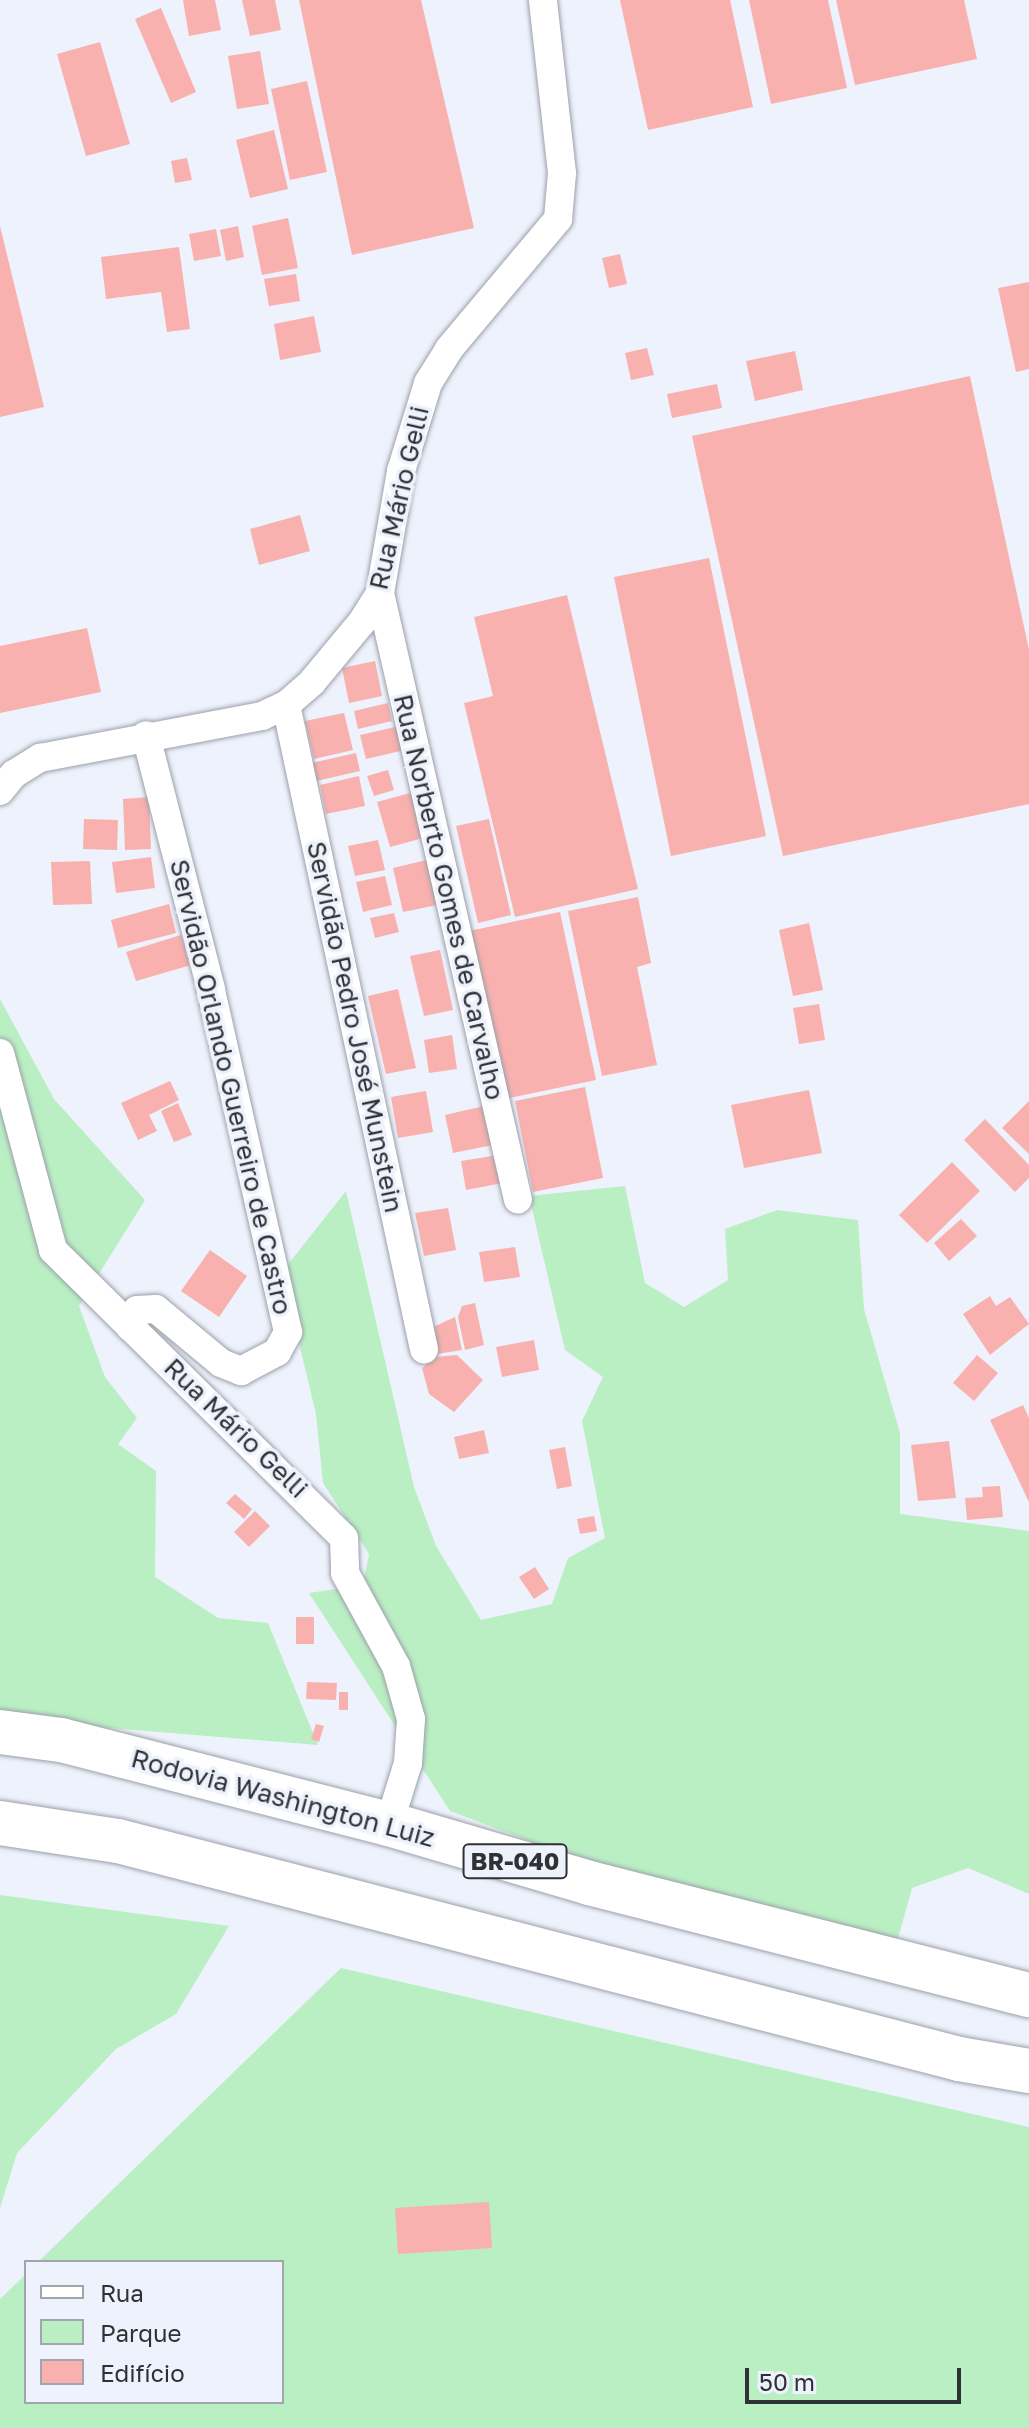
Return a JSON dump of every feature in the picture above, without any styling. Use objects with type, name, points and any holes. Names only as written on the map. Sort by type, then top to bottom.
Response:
[{"type":"highway","name":"Rodovia Washington Luiz","points":[[0,1732],[61,1740],[389,1824],[605,1887],[1029,1995]]},
{"type":"highway","points":[[0,1823],[118,1841],[959,2059],[1029,2071]]},
{"type":"street","name":"Rua Mário Gelli","points":[[0,791],[14,774],[40,758],[146,735],[262,716],[286,705],[340,650],[380,593],[401,471],[428,383],[449,349],[558,219],[562,173],[543,0]]},
{"type":"street","name":"Rua Norberto Gomes de Carvalho","points":[[380,593],[518,1200]]},
{"type":"street","name":"Servidão Pedro José Munstein","points":[[286,705],[424,1349]]},
{"type":"street","name":"Servidão Orlando Guerreiro de Castro","points":[[130,1327],[137,1310],[156,1309],[221,1363],[241,1371],[277,1352],[288,1332],[211,989],[146,735]]},
{"type":"street","name":"Rua Mário Gelli","points":[[0,1053],[53,1250],[344,1538],[345,1573],[396,1666],[411,1719],[408,1763],[389,1824]]},
{"type":"green space","points":[[0,999],[54,1099],[145,1200],[79,1306],[105,1377],[137,1418],[118,1444],[156,1471],[155,1577],[218,1618],[268,1623],[318,1745],[0,1719]]},
{"type":"green space","points":[[625,1186],[645,1283],[684,1307],[728,1280],[725,1229],[777,1210],[858,1220],[864,1309],[900,1433],[900,1514],[1029,1531],[1029,1894],[968,1868],[912,1888],[895,1949],[573,1857],[450,1811],[309,1593],[363,1585],[369,1554],[323,1483],[316,1414],[282,1272],[346,1191],[414,1487],[436,1546],[481,1620],[552,1604],[568,1558],[605,1538],[582,1421],[603,1377],[565,1350],[529,1196]]},
{"type":"green space","points":[[0,1895],[229,1926],[176,2014],[116,2049],[17,2153],[0,2208]]},
{"type":"green space","points":[[341,1968],[1029,2127],[1029,2428],[0,2428],[0,2299],[24,2276],[24,2404],[284,2404],[284,2260],[40,2260]]},
{"type":"building","points":[[183,0],[215,0],[221,30],[189,36]]},
{"type":"building","points":[[242,0],[275,0],[281,30],[250,36]]},
{"type":"building","points":[[299,0],[421,0],[474,228],[352,255]]},
{"type":"building","points":[[620,0],[730,0],[753,107],[648,130]]},
{"type":"building","points":[[749,0],[828,0],[847,88],[771,104]]},
{"type":"building","points":[[836,0],[964,0],[977,59],[855,85]]},
{"type":"building","points":[[161,8],[196,92],[171,103],[135,19]]},
{"type":"building","points":[[100,42],[130,144],[86,156],[57,54]]},
{"type":"building","points":[[260,51],[269,104],[237,109],[228,56]]},
{"type":"building","points":[[307,81],[327,172],[290,180],[271,89]]},
{"type":"building","points":[[274,130],[288,189],[250,198],[236,140]]},
{"type":"building","points":[[187,158],[192,180],[175,183],[171,161]]},
{"type":"building","points":[[288,218],[298,268],[262,275],[252,226]]},
{"type":"building","points":[[0,226],[44,407],[0,417]]},
{"type":"building","points":[[238,226],[244,257],[226,261],[220,230]]},
{"type":"building","points":[[216,229],[221,256],[194,261],[189,234]]},
{"type":"building","points":[[179,247],[190,329],[167,332],[161,292],[106,299],[101,257]]},
{"type":"building","points":[[620,254],[627,284],[609,288],[602,258]]},
{"type":"building","points":[[296,274],[300,301],[269,306],[264,279]]},
{"type":"building","points":[[1029,282],[1029,369],[1016,372],[998,288]]},
{"type":"building","points":[[314,316],[321,352],[280,360],[274,324]]},
{"type":"building","points":[[647,348],[654,375],[631,380],[625,353]]},
{"type":"building","points":[[795,351],[803,390],[755,401],[746,361]]},
{"type":"building","points":[[970,376],[1029,650],[1029,804],[783,856],[692,436]]},
{"type":"building","points":[[717,384],[722,408],[672,418],[667,394]]},
{"type":"building","points":[[300,515],[310,551],[259,565],[250,529]]},
{"type":"building","points":[[709,558],[766,836],[671,856],[614,577]]},
{"type":"building","points":[[567,595],[638,889],[515,917],[464,703],[493,696],[474,617]]},
{"type":"building","points":[[87,628],[101,692],[0,713],[0,646]]},
{"type":"building","points":[[375,661],[382,696],[349,703],[342,668]]},
{"type":"building","points":[[388,703],[392,721],[358,729],[354,711]]},
{"type":"building","points":[[344,713],[353,750],[314,759],[305,721]]},
{"type":"building","points":[[404,725],[409,749],[366,759],[360,735]]},
{"type":"building","points":[[356,753],[360,771],[312,782],[307,764]]},
{"type":"building","points":[[388,770],[394,790],[374,796],[367,776]]},
{"type":"building","points":[[359,776],[365,806],[326,814],[320,785]]},
{"type":"building","points":[[414,792],[427,837],[390,847],[377,802]]},
{"type":"building","points":[[149,797],[151,849],[125,850],[123,799]]},
{"type":"building","points":[[84,819],[118,820],[117,850],[83,849]]},
{"type":"building","points":[[489,819],[511,915],[478,923],[456,826]]},
{"type":"building","points":[[378,840],[385,870],[355,876],[348,846]]},
{"type":"building","points":[[151,857],[155,888],[116,893],[112,862]]},
{"type":"building","points":[[431,859],[442,904],[403,912],[393,868]]},
{"type":"building","points":[[90,861],[92,904],[53,905],[51,862]]},
{"type":"building","points":[[385,876],[392,905],[363,912],[356,882]]},
{"type":"building","points":[[638,897],[651,963],[637,967],[657,1065],[602,1076],[568,911]]},
{"type":"building","points":[[169,904],[176,933],[118,948],[111,920]]},
{"type":"building","points":[[560,912],[596,1080],[505,1099],[469,931]]},
{"type":"building","points":[[394,913],[399,932],[375,938],[370,918]]},
{"type":"building","points":[[809,923],[823,990],[793,996],[779,930]]},
{"type":"building","points":[[181,935],[191,965],[136,981],[126,952]]},
{"type":"building","points":[[440,950],[453,1010],[424,1016],[410,956]]},
{"type":"building","points":[[398,989],[416,1068],[386,1074],[368,996]]},
{"type":"building","points":[[819,1004],[825,1040],[799,1044],[793,1008]]},
{"type":"building","points":[[452,1035],[457,1069],[429,1073],[424,1040]]},
{"type":"building","points":[[170,1081],[179,1100],[149,1115],[157,1131],[138,1140],[121,1103]]},
{"type":"building","points":[[585,1087],[603,1178],[533,1192],[515,1101]]},
{"type":"building","points":[[809,1090],[822,1153],[744,1168],[731,1105]]},
{"type":"building","points":[[426,1091],[433,1132],[398,1138],[391,1097]]},
{"type":"building","points":[[1029,1101],[1029,1154],[1002,1128]]},
{"type":"building","points":[[178,1103],[192,1135],[174,1142],[161,1111]]},
{"type":"building","points":[[484,1106],[493,1145],[453,1153],[445,1115]]},
{"type":"building","points":[[985,1119],[1029,1165],[1029,1178],[1015,1192],[964,1140]]},
{"type":"building","points":[[498,1155],[503,1183],[466,1190],[461,1161]]},
{"type":"building","points":[[952,1162],[980,1191],[927,1243],[899,1215]]},
{"type":"building","points":[[448,1208],[456,1250],[424,1256],[415,1213]]},
{"type":"building","points":[[961,1219],[977,1236],[949,1261],[934,1243]]},
{"type":"building","points":[[515,1247],[520,1277],[484,1282],[479,1252]]},
{"type":"building","points":[[210,1250],[247,1276],[219,1317],[181,1291]]},
{"type":"building","points":[[990,1296],[996,1306],[1010,1297],[1029,1324],[990,1355],[963,1314]]},
{"type":"building","points":[[475,1303],[484,1345],[465,1350],[458,1317],[462,1306]]},
{"type":"building","points":[[455,1317],[462,1350],[437,1354],[431,1328]]},
{"type":"building","points":[[534,1340],[539,1370],[502,1377],[496,1347]]},
{"type":"building","points":[[457,1355],[483,1380],[454,1412],[429,1394],[422,1368],[435,1357]]},
{"type":"building","points":[[977,1355],[998,1373],[974,1401],[953,1383]]},
{"type":"building","points":[[1023,1405],[1029,1418],[1029,1502],[990,1420]]},
{"type":"building","points":[[484,1430],[489,1453],[459,1459],[454,1437]]},
{"type":"building","points":[[949,1441],[956,1498],[918,1501],[911,1445]]},
{"type":"building","points":[[565,1447],[572,1486],[557,1489],[549,1450]]},
{"type":"building","points":[[1000,1486],[1003,1517],[967,1520],[965,1498],[983,1497],[982,1487]]},
{"type":"building","points":[[235,1494],[252,1509],[244,1519],[226,1503]]},
{"type":"building","points":[[255,1511],[270,1526],[249,1547],[234,1532]]},
{"type":"building","points":[[594,1516],[597,1531],[580,1534],[577,1519]]},
{"type":"building","points":[[535,1567],[549,1589],[534,1599],[519,1577]]},
{"type":"building","points":[[296,1617],[314,1617],[314,1644],[296,1644]]},
{"type":"building","points":[[307,1682],[337,1683],[336,1700],[306,1699]]},
{"type":"building","points":[[339,1692],[348,1692],[348,1710],[339,1710]]},
{"type":"building","points":[[316,1724],[324,1726],[319,1742],[311,1739]]},
{"type":"building","points":[[489,2202],[492,2248],[398,2254],[395,2208]]}]
